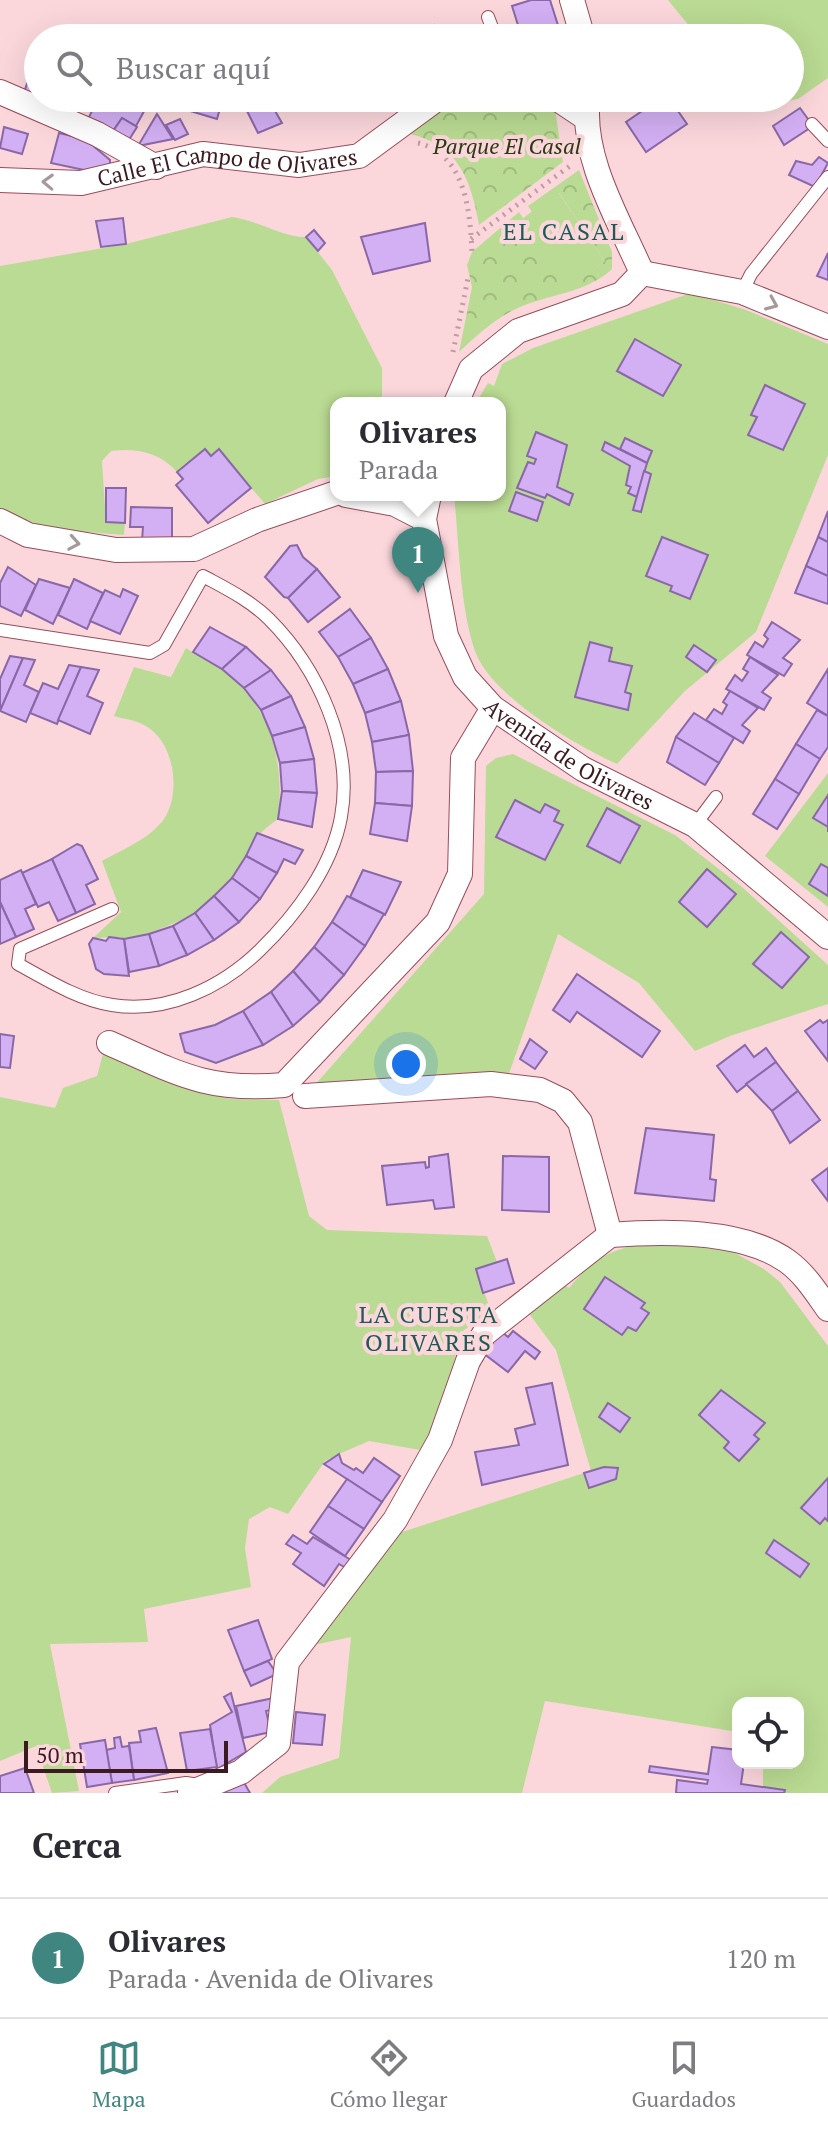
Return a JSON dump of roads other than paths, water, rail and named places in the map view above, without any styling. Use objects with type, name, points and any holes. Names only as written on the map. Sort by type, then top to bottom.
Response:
[{"type":"street","points":[[572,0],[579,24]]},
{"type":"street","points":[[0,92],[24,102]]},
{"type":"street","points":[[46,112],[97,134],[156,167]]},
{"type":"street","name":"Calle El Campo de Olivares","points":[[0,180],[81,183],[203,154],[299,165],[359,156],[418,112]]},
{"type":"street","points":[[588,112],[598,170],[642,273]]},
{"type":"street","points":[[642,273],[742,292],[828,327]]},
{"type":"street","points":[[461,392],[471,369],[518,331],[622,294],[642,273]]},
{"type":"street","points":[[0,521],[28,535],[116,550],[194,549],[257,520],[330,495]]},
{"type":"street","points":[[379,501],[426,507]]},
{"type":"street","name":"Avenida de Olivares","points":[[426,507],[446,636],[465,677],[493,708],[583,769],[695,825],[828,937]]},
{"type":"street","points":[[109,1043],[192,1080],[242,1088],[284,1085],[438,922],[460,874],[463,758],[493,708]]},
{"type":"street","points":[[305,1096],[491,1084],[540,1090],[563,1101],[580,1122],[610,1235]]},
{"type":"street","points":[[198,1790],[241,1772],[278,1743],[287,1662],[395,1520],[429,1463],[452,1415],[475,1346],[484,1334],[610,1235],[686,1233],[766,1249],[800,1272],[828,1309]]},
{"type":"lane","points":[[488,17],[491,24]]},
{"type":"lane","points":[[812,124],[828,141]]},
{"type":"lane","points":[[742,292],[751,274],[828,177]]},
{"type":"lane","points":[[112,909],[20,949],[18,964],[65,989],[112,1005],[147,1005],[187,997],[218,984],[276,935],[316,879],[341,817],[340,749],[330,712],[316,684],[268,618],[237,594],[203,576],[194,549]]},
{"type":"lane","points":[[0,630],[150,653],[164,645],[203,576]]},
{"type":"lane","points":[[695,825],[716,797]]},
{"type":"lane","points":[[115,1793],[186,1783],[198,1790]]},
{"type":"place","name":"Olivares","points":[[418,593]]},
{"type":"district","name":"EL CASAL","points":[[564,232]]},
{"type":"district","name":"LA CUESTA OLIVARES","points":[[429,1329]]},
{"type":"park label","name":"Parque El Casal","points":[[507,146]]}]
